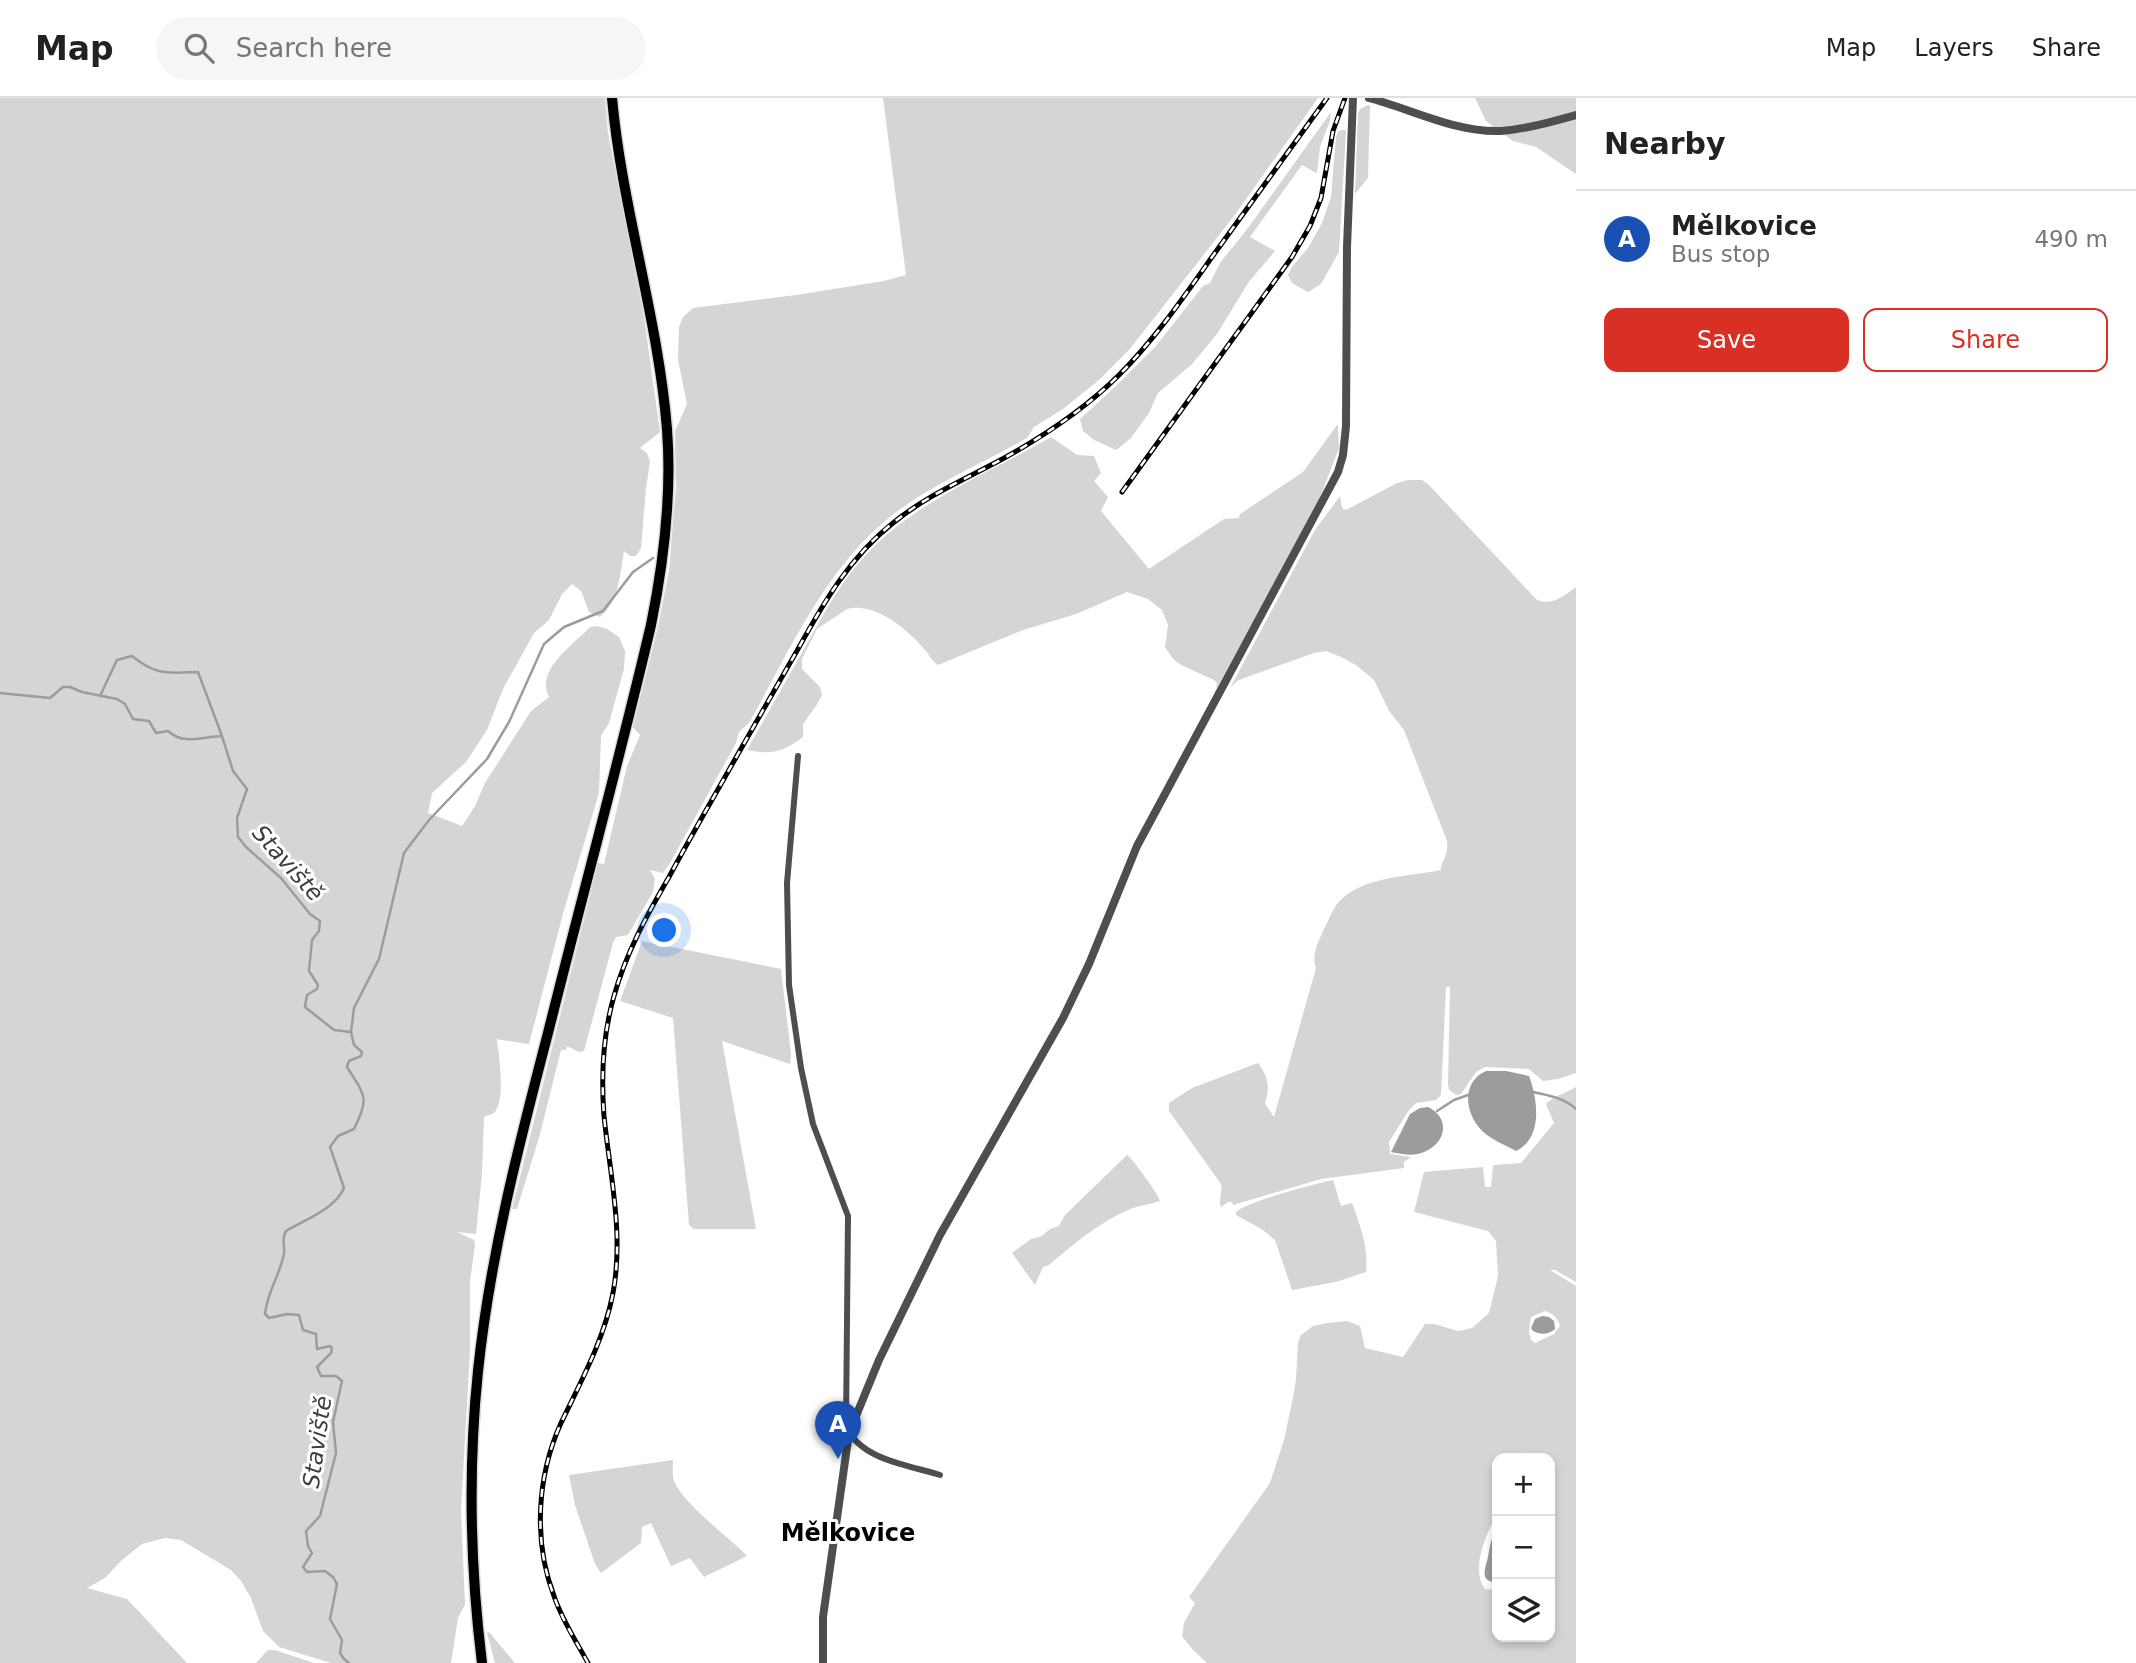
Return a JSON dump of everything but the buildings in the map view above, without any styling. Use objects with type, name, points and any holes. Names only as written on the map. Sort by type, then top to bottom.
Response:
[{"type":"main road","points":[[482,1663],[473,1570],[472,1454],[486,1308],[512,1173],[651,625],[666,528],[668,459],[664,404],[651,315],[615,132],[612,98]]},
{"type":"street","points":[[823,1663],[823,1617],[849,1433],[879,1360],[940,1234],[1063,1018],[1090,964],[1137,846],[1338,472],[1346,426],[1346,279],[1353,98]]},
{"type":"street","points":[[1369,98],[1439,120],[1487,131],[1533,126],[1576,115]]},
{"type":"street","points":[[798,755],[787,883],[789,985],[813,1124],[848,1216],[846,1426],[849,1433],[870,1453],[940,1475]]},
{"type":"shaded area","points":[[0,98],[605,98],[608,133],[644,317],[660,432],[640,448],[647,453],[650,462],[641,548],[636,556],[630,556],[624,551],[615,595],[600,617],[589,612],[581,591],[572,584],[562,594],[549,620],[534,633],[503,689],[487,730],[466,762],[432,793],[428,813],[462,826],[485,783],[531,711],[549,697],[547,677],[558,658],[590,627],[607,629],[619,637],[625,651],[624,669],[609,723],[601,736],[599,793],[564,910],[529,1044],[495,1039],[501,1089],[498,1107],[494,1113],[484,1117],[476,1234],[457,1232],[474,1240],[475,1245],[470,1281],[470,1351],[461,1511],[465,1604],[458,1618],[451,1663],[331,1663],[279,1647],[263,1631],[251,1598],[231,1570],[181,1540],[165,1538],[142,1544],[105,1578],[87,1588],[127,1599],[187,1663],[0,1663]]},
{"type":"shaded area","points":[[883,98],[1318,98],[1234,216],[1129,350],[1099,380],[1063,409],[1034,427],[1027,438],[936,486],[901,508],[863,542],[843,565],[808,616],[749,723],[739,732],[736,743],[670,863],[663,873],[650,870],[655,879],[653,892],[628,935],[616,937],[613,943],[584,1051],[579,1052],[567,1046],[566,1050],[561,1050],[540,1134],[517,1209],[512,1209],[598,863],[604,864],[627,766],[640,735],[633,727],[669,570],[676,487],[675,431],[687,404],[678,360],[679,327],[683,317],[693,308],[796,295],[906,275]]},
{"type":"shaded area","points":[[1475,98],[1576,98],[1576,174],[1536,147],[1513,141],[1486,121]]},
{"type":"shaded area","points":[[1368,105],[1368,178],[1355,194],[1358,114],[1360,109]]},
{"type":"shaded area","points":[[1331,112],[1320,147],[1317,172],[1302,165],[1250,237],[1275,251],[1248,283],[1217,334],[1192,364],[1158,393],[1149,413],[1131,438],[1116,450],[1094,440],[1083,431],[1080,419],[1156,346],[1203,286],[1210,283],[1220,263]]},
{"type":"shaded area","points":[[1338,131],[1346,131],[1339,252],[1321,284],[1308,292],[1292,283],[1288,275],[1322,223],[1331,197],[1336,137]]},
{"type":"shaded area","points":[[1337,425],[1339,448],[1322,492],[1304,530],[1216,689],[1217,683],[1214,680],[1173,659],[1165,647],[1168,625],[1162,610],[1148,599],[1127,592],[1076,614],[1023,630],[938,665],[909,633],[890,619],[868,609],[847,609],[817,629],[802,659],[802,669],[820,687],[822,695],[803,724],[803,737],[777,751],[747,750],[826,610],[853,570],[883,538],[952,490],[1051,437],[1077,455],[1094,456],[1101,473],[1094,481],[1108,497],[1101,511],[1149,569],[1224,519],[1239,518],[1240,514],[1303,472]]},
{"type":"shaded area","points":[[1408,480],[1422,480],[1429,485],[1537,600],[1553,601],[1576,587],[1576,1073],[1543,1081],[1529,1069],[1485,1067],[1476,1072],[1461,1094],[1456,1095],[1449,1090],[1448,1085],[1450,987],[1446,987],[1441,1095],[1436,1100],[1416,1103],[1389,1142],[1390,1154],[1411,1157],[1404,1162],[1404,1168],[1321,1179],[1233,1205],[1228,1202],[1221,1207],[1221,1184],[1169,1111],[1169,1103],[1192,1088],[1258,1063],[1268,1082],[1265,1104],[1274,1117],[1316,968],[1316,949],[1336,906],[1359,887],[1400,876],[1441,870],[1447,851],[1447,841],[1404,730],[1389,711],[1374,680],[1356,665],[1326,651],[1314,653],[1237,681],[1230,688],[1315,530],[1340,496],[1342,508],[1346,510]]},
{"type":"shaded area","points":[[642,941],[781,969],[790,1064],[722,1041],[756,1229],[694,1229],[689,1225],[673,1018],[620,1001]]},
{"type":"shaded area","points":[[1486,1071],[1506,1071],[1529,1076],[1535,1096],[1536,1118],[1531,1137],[1516,1151],[1487,1135],[1470,1111],[1468,1102],[1472,1084]]},
{"type":"shaded area","points":[[1576,1087],[1576,1282],[1550,1270],[1576,1286],[1576,1663],[1207,1663],[1182,1636],[1184,1623],[1195,1603],[1189,1597],[1270,1483],[1284,1440],[1301,1335],[1313,1326],[1347,1321],[1360,1326],[1365,1348],[1403,1357],[1425,1324],[1464,1330],[1472,1328],[1489,1313],[1498,1276],[1496,1241],[1488,1231],[1414,1212],[1424,1172],[1483,1167],[1485,1187],[1491,1187],[1493,1165],[1521,1163],[1554,1123],[1546,1104]],"holes":[[[1545,1311],[1550,1313],[1560,1326],[1554,1334],[1535,1343],[1529,1332],[1531,1317]]]},
{"type":"shaded area","points":[[1428,1107],[1440,1117],[1443,1124],[1437,1143],[1416,1154],[1391,1152],[1410,1114]]},
{"type":"shaded area","points":[[1127,1155],[1160,1201],[1128,1210],[1097,1227],[1043,1267],[1035,1285],[1012,1253],[1031,1239],[1059,1226],[1064,1216]]},
{"type":"shaded area","points":[[1333,1180],[1341,1206],[1352,1203],[1355,1211],[1365,1246],[1366,1272],[1336,1282],[1292,1290],[1275,1240],[1236,1215],[1236,1212],[1267,1198]]},
{"type":"shaded area","points":[[1542,1316],[1554,1321],[1555,1329],[1544,1334],[1533,1331],[1531,1328],[1535,1319]]},
{"type":"shaded area","points":[[673,1460],[673,1479],[679,1490],[696,1510],[747,1556],[704,1577],[690,1558],[671,1566],[651,1523],[642,1527],[641,1543],[601,1573],[595,1564],[575,1505],[569,1475]]},
{"type":"shaded area","points":[[1492,1540],[1492,1581],[1485,1577]]},
{"type":"shaded area","points":[[489,1632],[515,1663],[495,1663],[487,1633]]},
{"type":"shaded area","points":[[268,1650],[275,1650],[314,1663],[256,1663]]},
{"type":"waterway","points":[[351,1032],[354,1008],[379,959],[404,853],[429,820],[487,759],[509,722],[544,644],[564,627],[603,611],[633,572],[653,558]]},
{"type":"waterway","points":[[100,696],[117,660],[132,656],[148,667],[163,672],[198,672],[222,736]]},
{"type":"waterway","name":"Staviště","points":[[0,693],[50,698],[63,687],[70,687],[117,699],[125,704],[133,719],[149,721],[156,733],[168,731],[174,736],[187,739],[222,736],[233,771],[247,789],[237,818],[238,837],[281,878],[310,914],[320,921],[319,931],[312,940],[309,971],[318,985],[317,989],[307,995],[305,1007],[334,1030],[351,1032],[354,1045],[362,1052],[361,1056],[349,1061],[347,1067],[361,1091],[364,1103],[354,1129],[338,1136],[330,1147],[344,1188],[327,1208],[286,1231],[284,1253],[265,1314],[269,1318],[287,1314],[299,1315],[303,1330],[316,1334],[317,1349],[330,1346],[332,1348],[331,1353],[317,1367],[321,1376],[336,1376],[342,1381],[333,1422],[336,1453],[320,1516],[306,1531],[312,1553],[303,1567],[307,1572],[325,1571],[337,1584],[330,1619],[342,1640],[340,1653],[349,1663]]},
{"type":"waterway","points":[[1533,1092],[1561,1100],[1576,1109]]},
{"type":"waterway","points":[[1437,1111],[1468,1095]]},
{"type":"railway","points":[[588,1663],[561,1614],[547,1575],[541,1509],[553,1443],[598,1344],[613,1293],[617,1227],[604,1116],[604,1055],[614,996],[638,935],[808,631],[851,565],[878,536],[906,513],[1051,430],[1119,375],[1168,318],[1327,98]]},
{"type":"railway","points":[[1122,492],[1292,257],[1310,226],[1321,198],[1333,131],[1345,98]]},
{"type":"place","name":"Mělkovice","points":[[838,1459]]},
{"type":"district","name":"Mělkovice","points":[[848,1533]]}]
